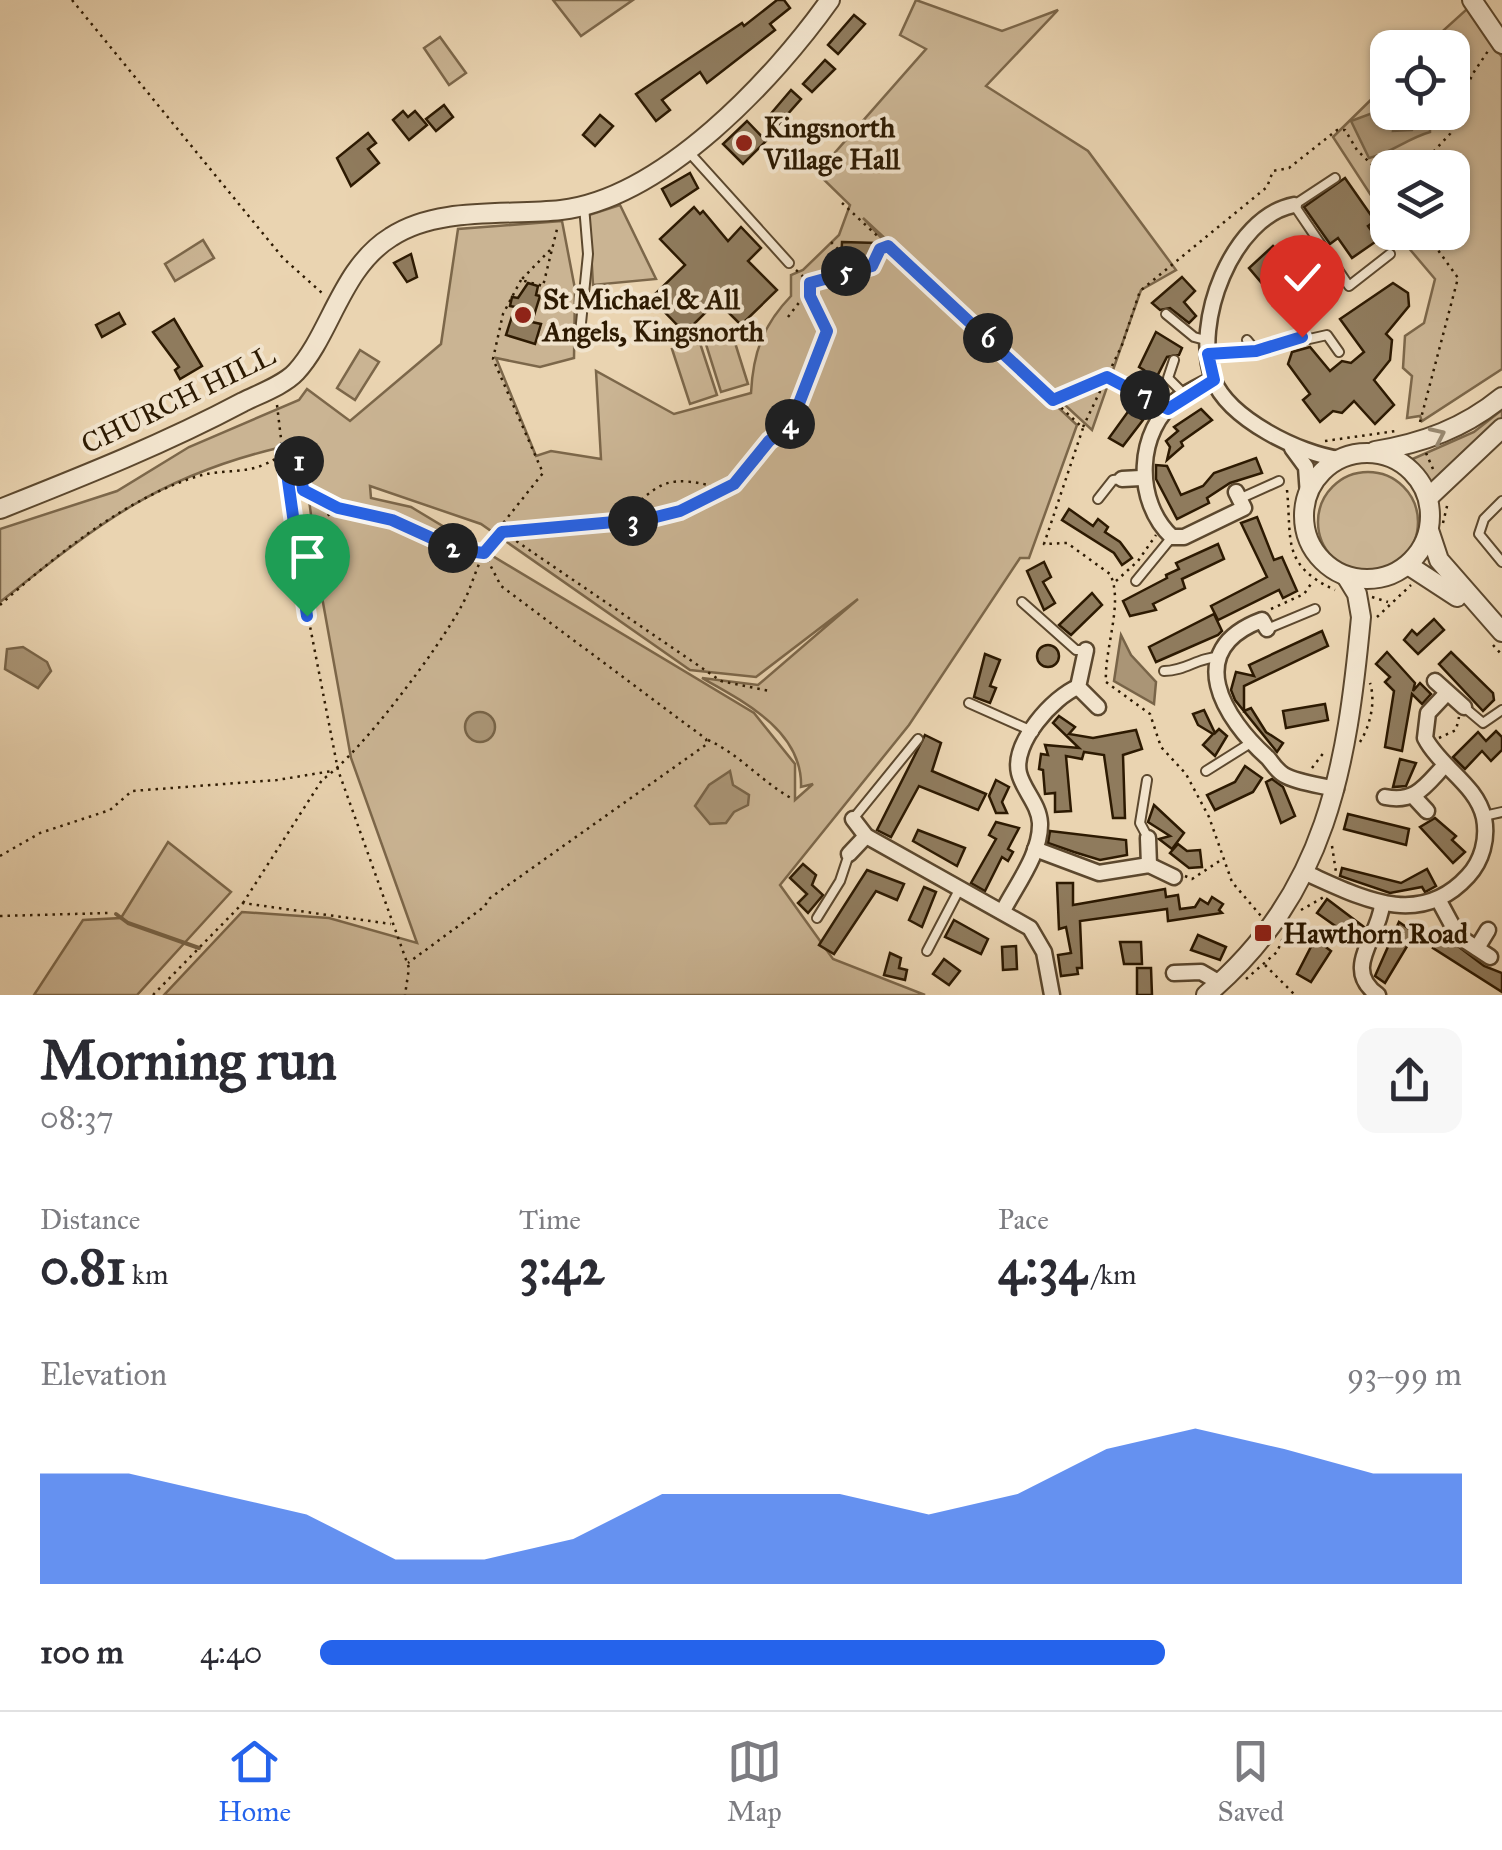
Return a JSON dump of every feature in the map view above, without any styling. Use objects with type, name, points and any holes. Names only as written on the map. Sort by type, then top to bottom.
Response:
[{"type":"street","name":"CHURCH HILL","points":[[0,509],[142,452],[295,374],[335,304],[374,249],[412,226],[456,216],[562,210],[584,206],[635,186],[687,150],[794,51],[830,0]]},
{"type":"street","points":[[1480,2],[1500,41]]},
{"type":"street","points":[[1294,205],[1254,226],[1227,266],[1208,347],[1214,380],[1231,408],[1288,444],[1316,456],[1340,459],[1473,419],[1502,397]]},
{"type":"street","points":[[1214,380],[1168,409],[1148,448],[1141,478],[1167,532],[1184,537],[1244,508],[1238,495]]},
{"type":"street","points":[[1428,498],[1449,489],[1502,428]]},
{"type":"street","points":[[1174,973],[1201,972],[1213,989],[1272,928],[1306,873],[1330,818],[1361,617],[1357,594],[1312,548],[1304,514],[1308,495],[1306,467],[1288,444]]},
{"type":"street","points":[[1365,453],[1398,461],[1414,474],[1428,498],[1439,560],[1502,632]]},
{"type":"street","points":[[1308,495],[1321,472],[1340,459]]},
{"type":"street","points":[[1122,479],[1141,478]]},
{"type":"street","points":[[1345,585],[1391,575],[1408,564],[1435,530]]},
{"type":"street","points":[[1408,564],[1447,587],[1502,644]]},
{"type":"street","points":[[1361,617],[1391,575]]},
{"type":"street","points":[[1264,624],[1230,638],[1220,656],[1218,694],[1233,725],[1280,774],[1336,790]]},
{"type":"street","points":[[1004,910],[1035,849],[1040,822],[1018,770],[1050,706],[1078,687],[1086,650]]},
{"type":"street","points":[[1435,681],[1446,695],[1464,707]]},
{"type":"street","points":[[1078,687],[1098,707]]},
{"type":"street","points":[[1306,873],[1382,905],[1438,899],[1474,869],[1484,839],[1484,816],[1428,744],[1428,713],[1446,695]]},
{"type":"street","points":[[1386,797],[1404,801],[1414,797],[1445,765]]},
{"type":"street","points":[[1414,797],[1427,810]]},
{"type":"street","points":[[853,819],[866,836],[1004,910],[1038,938],[1052,995]]},
{"type":"street","points":[[849,854],[866,836]]},
{"type":"street","points":[[1148,838],[1149,865]]},
{"type":"street","points":[[1035,849],[1099,873],[1149,865],[1174,876]]},
{"type":"street","points":[[1438,899],[1458,936],[1484,952],[1488,930]]},
{"type":"street","points":[[1378,995],[1363,982],[1360,964],[1378,928],[1382,905]]},
{"type":"lane","points":[[687,150],[789,263]]},
{"type":"lane","points":[[1336,178],[1294,205],[1348,286],[1390,254]]},
{"type":"lane","points":[[580,334],[588,254],[584,206]]},
{"type":"lane","points":[[1166,314],[1208,347],[1253,349],[1327,335],[1339,352]]},
{"type":"lane","points":[[1247,340],[1253,349]]},
{"type":"lane","points":[[1174,360],[1168,378],[1185,395]]},
{"type":"lane","points":[[1098,499],[1113,480],[1122,479]]},
{"type":"lane","points":[[1238,495],[1282,480]]},
{"type":"lane","points":[[1502,501],[1484,519],[1479,534],[1502,562]]},
{"type":"lane","points":[[1136,581],[1167,532]]},
{"type":"lane","points":[[1022,602],[1076,650],[1086,650]]},
{"type":"lane","points":[[1264,624],[1314,609]]},
{"type":"lane","points":[[1164,671],[1180,671],[1202,657],[1220,656]]},
{"type":"lane","points":[[968,703],[1034,732]]},
{"type":"lane","points":[[1464,707],[1483,723],[1502,710]]},
{"type":"lane","points":[[853,819],[918,738]]},
{"type":"lane","points":[[1206,772],[1250,744]]},
{"type":"lane","points":[[1147,780],[1140,823],[1148,838]]},
{"type":"lane","points":[[1484,816],[1502,812]]},
{"type":"lane","points":[[817,918],[840,881],[849,854]]},
{"type":"lane","points":[[927,951],[960,888]]},
{"type":"path","points":[[72,0],[283,258],[335,304]]},
{"type":"path","points":[[1435,150],[1450,134],[1472,75],[1500,41]]},
{"type":"path","points":[[1272,928],[1232,882],[1209,817],[1186,774],[1162,748],[1150,714],[1106,682],[1106,648],[1116,600],[1114,582],[1084,550],[1067,543],[1044,544],[1083,428],[1108,377],[1140,291],[1267,187],[1273,172],[1289,168],[1337,130],[1345,130],[1370,163]]},
{"type":"path","points":[[842,203],[1083,428]]},
{"type":"path","points":[[521,280],[543,286],[562,210]]},
{"type":"path","points":[[830,242],[841,252],[841,266],[851,269]]},
{"type":"path","points":[[810,283],[872,266],[880,249],[893,248]]},
{"type":"path","points":[[550,250],[521,280],[503,314],[493,359],[542,472],[500,526],[502,532],[721,681],[770,691]]},
{"type":"path","points":[[1415,435],[1458,278],[1439,250]]},
{"type":"path","points":[[789,263],[810,283]]},
{"type":"path","points":[[788,316],[809,290],[810,283]]},
{"type":"path","points":[[153,995],[241,904],[322,780],[338,770],[462,606],[484,553],[502,532],[618,523],[680,511],[726,489],[769,441],[791,424],[827,331],[809,290]]},
{"type":"path","points":[[1053,400],[1108,377],[1168,409]]},
{"type":"path","points":[[273,386],[293,540],[338,770],[408,963],[410,981],[405,995]]},
{"type":"path","points":[[1415,435],[1436,421]]},
{"type":"path","points":[[1322,442],[1394,430],[1415,435],[1449,489],[1435,530]]},
{"type":"path","points":[[0,605],[57,558],[132,508],[202,475],[264,465],[284,452],[298,449],[303,490],[338,508],[392,520],[458,550],[484,553]]},
{"type":"path","points":[[618,523],[654,486],[667,480],[684,478],[726,489]]},
{"type":"path","points":[[1282,480],[1291,550],[1314,580],[1345,585]]},
{"type":"path","points":[[316,525],[338,508]]},
{"type":"path","points":[[1114,582],[1167,532]]},
{"type":"path","points":[[484,553],[502,586],[706,740],[725,748],[766,784],[791,798]]},
{"type":"path","points":[[1264,624],[1267,611],[1304,594],[1314,580]]},
{"type":"path","points":[[1428,744],[1456,730],[1464,707]]},
{"type":"path","points":[[408,963],[490,898],[707,744],[706,740]]},
{"type":"path","points":[[0,856],[40,833],[110,810],[132,792],[277,780],[338,770]]},
{"type":"path","points":[[1174,876],[1192,879],[1223,858]]},
{"type":"path","points":[[1298,912],[1322,899],[1332,884]]},
{"type":"path","points":[[241,904],[392,924]]},
{"type":"path","points":[[0,916],[110,913]]},
{"type":"path","points":[[1241,982],[1265,965],[1292,922]]},
{"type":"path","points":[[1265,965],[1295,995]]},
{"type":"shaded area","points":[[553,0],[633,0],[581,36]]},
{"type":"shaded area","points":[[916,0],[1002,31],[1058,10],[986,86],[1088,151],[1176,270],[1141,290],[1092,430],[863,218],[907,266],[1077,425],[1029,558],[1020,558],[909,725],[780,885],[833,959],[925,995],[164,995],[242,912],[329,918],[417,943],[351,758],[322,597],[307,485],[294,457],[278,448],[197,474],[129,507],[0,602],[0,529],[117,491],[189,447],[299,400],[307,389],[350,421],[441,344],[458,229],[562,221],[575,289],[574,358],[540,367],[496,358],[536,456],[551,451],[601,459],[596,371],[674,414],[751,393],[757,352],[773,318],[791,296],[791,275],[803,270],[839,235],[850,205],[817,173],[926,49],[900,35]],"holes":[[[370,486],[481,524],[690,670],[756,677],[858,599],[758,685],[702,678],[768,721],[792,750],[801,787],[813,784],[795,800],[795,764],[754,713],[411,507],[371,498]]]},
{"type":"shaded area","points":[[1467,9],[1502,57],[1502,369],[1422,421],[1420,416],[1407,418],[1412,376],[1403,368],[1405,336],[1424,323],[1435,279],[1410,250],[1470,250],[1470,150],[1370,150],[1370,194],[1333,137],[1370,101],[1370,130],[1470,130],[1470,30],[1444,30]]},
{"type":"shaded area","points":[[440,37],[466,73],[449,85],[424,48]]},
{"type":"shaded area","points":[[1370,114],[1370,130],[1430,132],[1391,150],[1370,150],[1369,158],[1351,121]]},
{"type":"shaded area","points":[[620,205],[656,279],[593,285],[589,215]]},
{"type":"shaded area","points":[[203,240],[214,258],[175,281],[165,264]]},
{"type":"shaded area","points":[[731,330],[748,384],[721,392],[704,338]]},
{"type":"shaded area","points":[[699,340],[717,395],[690,404],[672,349]]},
{"type":"shaded area","points":[[360,350],[379,362],[355,400],[337,388]]},
{"type":"shaded area","points":[[1502,410],[1502,420],[1432,487],[1408,461],[1474,432]]},
{"type":"shaded area","points":[[1368,472],[1396,480],[1410,494],[1418,522],[1410,550],[1396,564],[1368,572],[1340,564],[1326,550],[1318,522],[1326,494],[1340,480]]},
{"type":"shaded area","points":[[1121,635],[1131,655],[1156,682],[1154,704],[1114,681]]},
{"type":"shaded area","points":[[23,647],[47,662],[51,671],[38,688],[5,669],[7,649]]},
{"type":"shaded area","points":[[480,712],[490,717],[495,727],[490,737],[480,742],[470,737],[465,727],[470,717]]},
{"type":"shaded area","points":[[730,771],[733,785],[749,795],[748,805],[734,812],[726,823],[710,824],[695,806],[709,785]]},
{"type":"shaded area","points":[[168,842],[231,892],[137,995],[34,995],[83,920],[121,918]]},
{"type":"building","points":[[777,0],[784,0],[790,8],[770,24],[775,30],[707,83],[700,72],[662,100],[670,110],[656,121],[636,94],[742,23],[744,26]]},
{"type":"building","points":[[854,15],[865,24],[838,54],[828,45]]},
{"type":"building","points":[[825,60],[835,69],[812,92],[803,84]]},
{"type":"building","points":[[791,90],[801,99],[778,125],[768,117]]},
{"type":"building","points":[[444,105],[453,117],[436,131],[426,119]]},
{"type":"building","points":[[403,111],[408,117],[415,111],[427,125],[409,140],[393,120]]},
{"type":"building","points":[[600,115],[613,126],[595,146],[583,135]]},
{"type":"building","name":"Kingsnorth Village Hall","points":[[747,121],[766,141],[743,164],[723,144]]},
{"type":"building","points":[[368,133],[376,143],[368,149],[379,163],[351,186],[337,158]]},
{"type":"building","points":[[690,173],[698,188],[671,206],[662,189]]},
{"type":"building","points":[[1345,178],[1370,214],[1370,246],[1352,258],[1338,238],[1330,244],[1304,207]]},
{"type":"building","points":[[694,207],[700,214],[703,211],[728,241],[741,227],[761,248],[748,261],[777,290],[741,325],[717,301],[685,333],[651,298],[685,265],[660,239]]},
{"type":"building","points":[[842,242],[877,243],[877,255],[872,254],[871,264],[841,265]]},
{"type":"building","points":[[1288,242],[1318,277],[1313,281],[1320,290],[1293,312],[1285,302],[1281,306],[1249,268],[1273,246],[1277,250]]},
{"type":"building","points":[[411,254],[417,277],[407,282],[394,263]]},
{"type":"building","points":[[1182,277],[1195,291],[1184,302],[1196,316],[1189,323],[1170,308],[1160,310],[1152,303]]},
{"type":"building","name":"St Michael & All Angels, Kingsnorth","points":[[528,283],[538,286],[536,295],[540,296],[532,322],[541,324],[535,344],[506,335],[515,307],[510,306],[512,297],[518,298]]},
{"type":"building","points":[[1393,283],[1408,293],[1409,306],[1386,334],[1392,340],[1390,360],[1374,380],[1394,405],[1375,424],[1354,401],[1342,413],[1333,411],[1320,422],[1303,400],[1310,394],[1288,364],[1292,352],[1310,347],[1330,371],[1342,361],[1351,363],[1364,352],[1340,319]]},
{"type":"building","points":[[119,313],[125,324],[102,337],[96,325]]},
{"type":"building","points":[[174,319],[202,366],[180,379],[175,370],[179,367],[153,332]]},
{"type":"building","points":[[1156,332],[1182,348],[1179,355],[1167,357],[1145,400],[1149,403],[1140,418],[1143,420],[1123,446],[1109,438],[1130,409],[1144,370],[1139,367]]},
{"type":"building","points":[[1201,409],[1212,420],[1181,442],[1183,446],[1167,460],[1170,447],[1166,441],[1178,431],[1174,427]]},
{"type":"building","points":[[1256,458],[1262,473],[1230,483],[1207,498],[1209,503],[1177,519],[1156,479],[1156,465],[1167,466],[1181,495],[1203,486],[1214,473]]},
{"type":"building","points":[[1069,509],[1093,526],[1098,519],[1108,527],[1105,532],[1120,542],[1132,558],[1122,565],[1114,553],[1062,520]]},
{"type":"building","points":[[1257,517],[1274,560],[1282,557],[1297,591],[1283,598],[1279,590],[1218,620],[1211,606],[1267,577],[1241,523]]},
{"type":"building","points":[[1218,544],[1224,559],[1182,579],[1185,588],[1153,604],[1156,610],[1130,616],[1123,601],[1167,578],[1179,569],[1176,563]]},
{"type":"building","points":[[1044,562],[1051,577],[1043,582],[1055,603],[1044,610],[1027,571]]},
{"type":"building","points":[[1092,593],[1102,605],[1071,635],[1059,625]]},
{"type":"building","points":[[1214,614],[1222,631],[1218,635],[1156,662],[1149,647]]},
{"type":"building","points":[[1434,619],[1444,630],[1418,654],[1404,640],[1412,630],[1417,635]]},
{"type":"building","points":[[1322,631],[1328,646],[1244,686],[1244,711],[1251,708],[1266,732],[1283,743],[1277,752],[1235,700],[1231,690],[1236,672],[1254,676],[1249,665]]},
{"type":"building","points":[[1048,645],[1056,648],[1056,664],[1048,667],[1040,664],[1037,656],[1040,648]]},
{"type":"building","points":[[1387,652],[1415,683],[1413,691],[1420,683],[1431,694],[1422,704],[1412,694],[1402,751],[1385,747],[1394,691],[1385,682],[1390,677],[1376,664]]},
{"type":"building","points":[[1451,652],[1493,693],[1494,700],[1483,711],[1439,664]]},
{"type":"building","points":[[985,654],[1000,660],[990,686],[996,688],[990,703],[974,697]]},
{"type":"building","points":[[1325,704],[1328,720],[1286,728],[1283,711]]},
{"type":"building","points":[[1204,710],[1215,733],[1219,729],[1227,736],[1215,756],[1203,745],[1213,734],[1198,725],[1193,714]]},
{"type":"building","points":[[1059,716],[1075,727],[1069,734],[1093,738],[1136,730],[1142,749],[1123,755],[1125,818],[1113,818],[1104,755],[1084,752],[1082,759],[1066,756],[1071,811],[1055,812],[1055,793],[1045,794],[1043,770],[1039,769],[1041,754],[1048,755],[1045,745],[1079,748],[1053,723]]},
{"type":"building","points":[[1496,731],[1502,737],[1502,750],[1491,761],[1482,751],[1465,769],[1453,757],[1478,732],[1486,741]]},
{"type":"building","points":[[925,735],[941,743],[932,771],[986,794],[978,810],[919,786],[891,837],[877,830]]},
{"type":"building","points":[[1400,759],[1416,763],[1406,786],[1393,787]]},
{"type":"building","points":[[1245,766],[1262,778],[1253,792],[1215,810],[1207,795],[1235,782]]},
{"type":"building","points":[[1272,779],[1283,787],[1295,816],[1281,823],[1266,782]]},
{"type":"building","points":[[996,780],[1009,787],[1002,802],[1007,813],[996,813],[989,796]]},
{"type":"building","points":[[1154,805],[1184,833],[1172,849],[1159,839],[1170,836],[1148,822]]},
{"type":"building","points":[[1348,814],[1409,829],[1406,845],[1344,829]]},
{"type":"building","points":[[1435,818],[1456,836],[1452,840],[1465,852],[1453,863],[1420,827]]},
{"type":"building","points":[[996,822],[1019,828],[1008,849],[1013,852],[1008,861],[1002,857],[985,891],[971,883],[996,839],[989,835]]},
{"type":"building","points":[[918,830],[965,848],[957,866],[913,841]]},
{"type":"building","points":[[1050,831],[1126,840],[1127,855],[1100,860],[1074,852],[1048,843]]},
{"type":"building","points":[[1178,844],[1187,851],[1200,850],[1202,867],[1189,868],[1170,853]]},
{"type":"building","points":[[803,864],[816,875],[812,885],[823,895],[808,913],[798,903],[807,894],[790,878]]},
{"type":"building","points":[[1342,868],[1401,883],[1427,869],[1436,886],[1425,892],[1422,887],[1390,893],[1340,876]]},
{"type":"building","points":[[867,870],[904,884],[897,900],[876,891],[834,954],[819,945]]},
{"type":"building","points":[[1057,883],[1073,883],[1073,905],[1165,889],[1166,897],[1178,895],[1180,909],[1195,907],[1200,899],[1208,904],[1212,897],[1223,904],[1219,910],[1222,913],[1168,921],[1167,909],[1080,921],[1082,968],[1077,968],[1078,974],[1061,976],[1058,955],[1071,953],[1066,927],[1059,929]]},
{"type":"building","points":[[924,887],[936,892],[922,927],[909,920]]},
{"type":"building","points":[[1327,899],[1364,927],[1358,942],[1317,913]]},
{"type":"building","points":[[954,920],[988,939],[981,954],[945,937]]},
{"type":"building","points":[[1399,922],[1415,933],[1385,983],[1375,976]]},
{"type":"building","points":[[1442,934],[1484,966],[1502,973],[1502,992],[1433,948]]},
{"type":"building","points":[[1198,935],[1226,947],[1220,960],[1191,950]]},
{"type":"building","points":[[1315,939],[1331,951],[1311,982],[1297,974]]},
{"type":"building","points":[[1120,942],[1141,942],[1142,964],[1124,964]]},
{"type":"building","points":[[1016,946],[1017,969],[1003,970],[1002,947]]},
{"type":"building","points":[[890,953],[901,958],[899,968],[907,970],[905,980],[884,975]]},
{"type":"building","points":[[944,959],[960,971],[949,985],[933,974]]},
{"type":"building","points":[[1137,968],[1151,968],[1152,995],[1137,995]]},
{"type":"waterway","points":[[116,914],[128,923],[199,948]]},
{"type":"place","name":"Kingsnorth Village Hall","points":[[744,143]]},
{"type":"place","name":"St Michael & All Angels, Kingsnorth","points":[[523,315]]},
{"type":"place","name":"Hawthorn Road","points":[[1263,933]]},
{"type":"route","points":[[307,616],[293,540],[284,452],[298,449],[303,490],[338,508],[392,520],[458,550],[484,553],[490,540],[502,532],[618,523],[680,511],[734,484],[760,450],[791,424],[799,410],[827,331],[810,296],[810,283],[872,266],[880,249],[888,246],[1053,400],[1107,377],[1168,409],[1178,398],[1214,380],[1208,354],[1285,346],[1302,337]]}]
